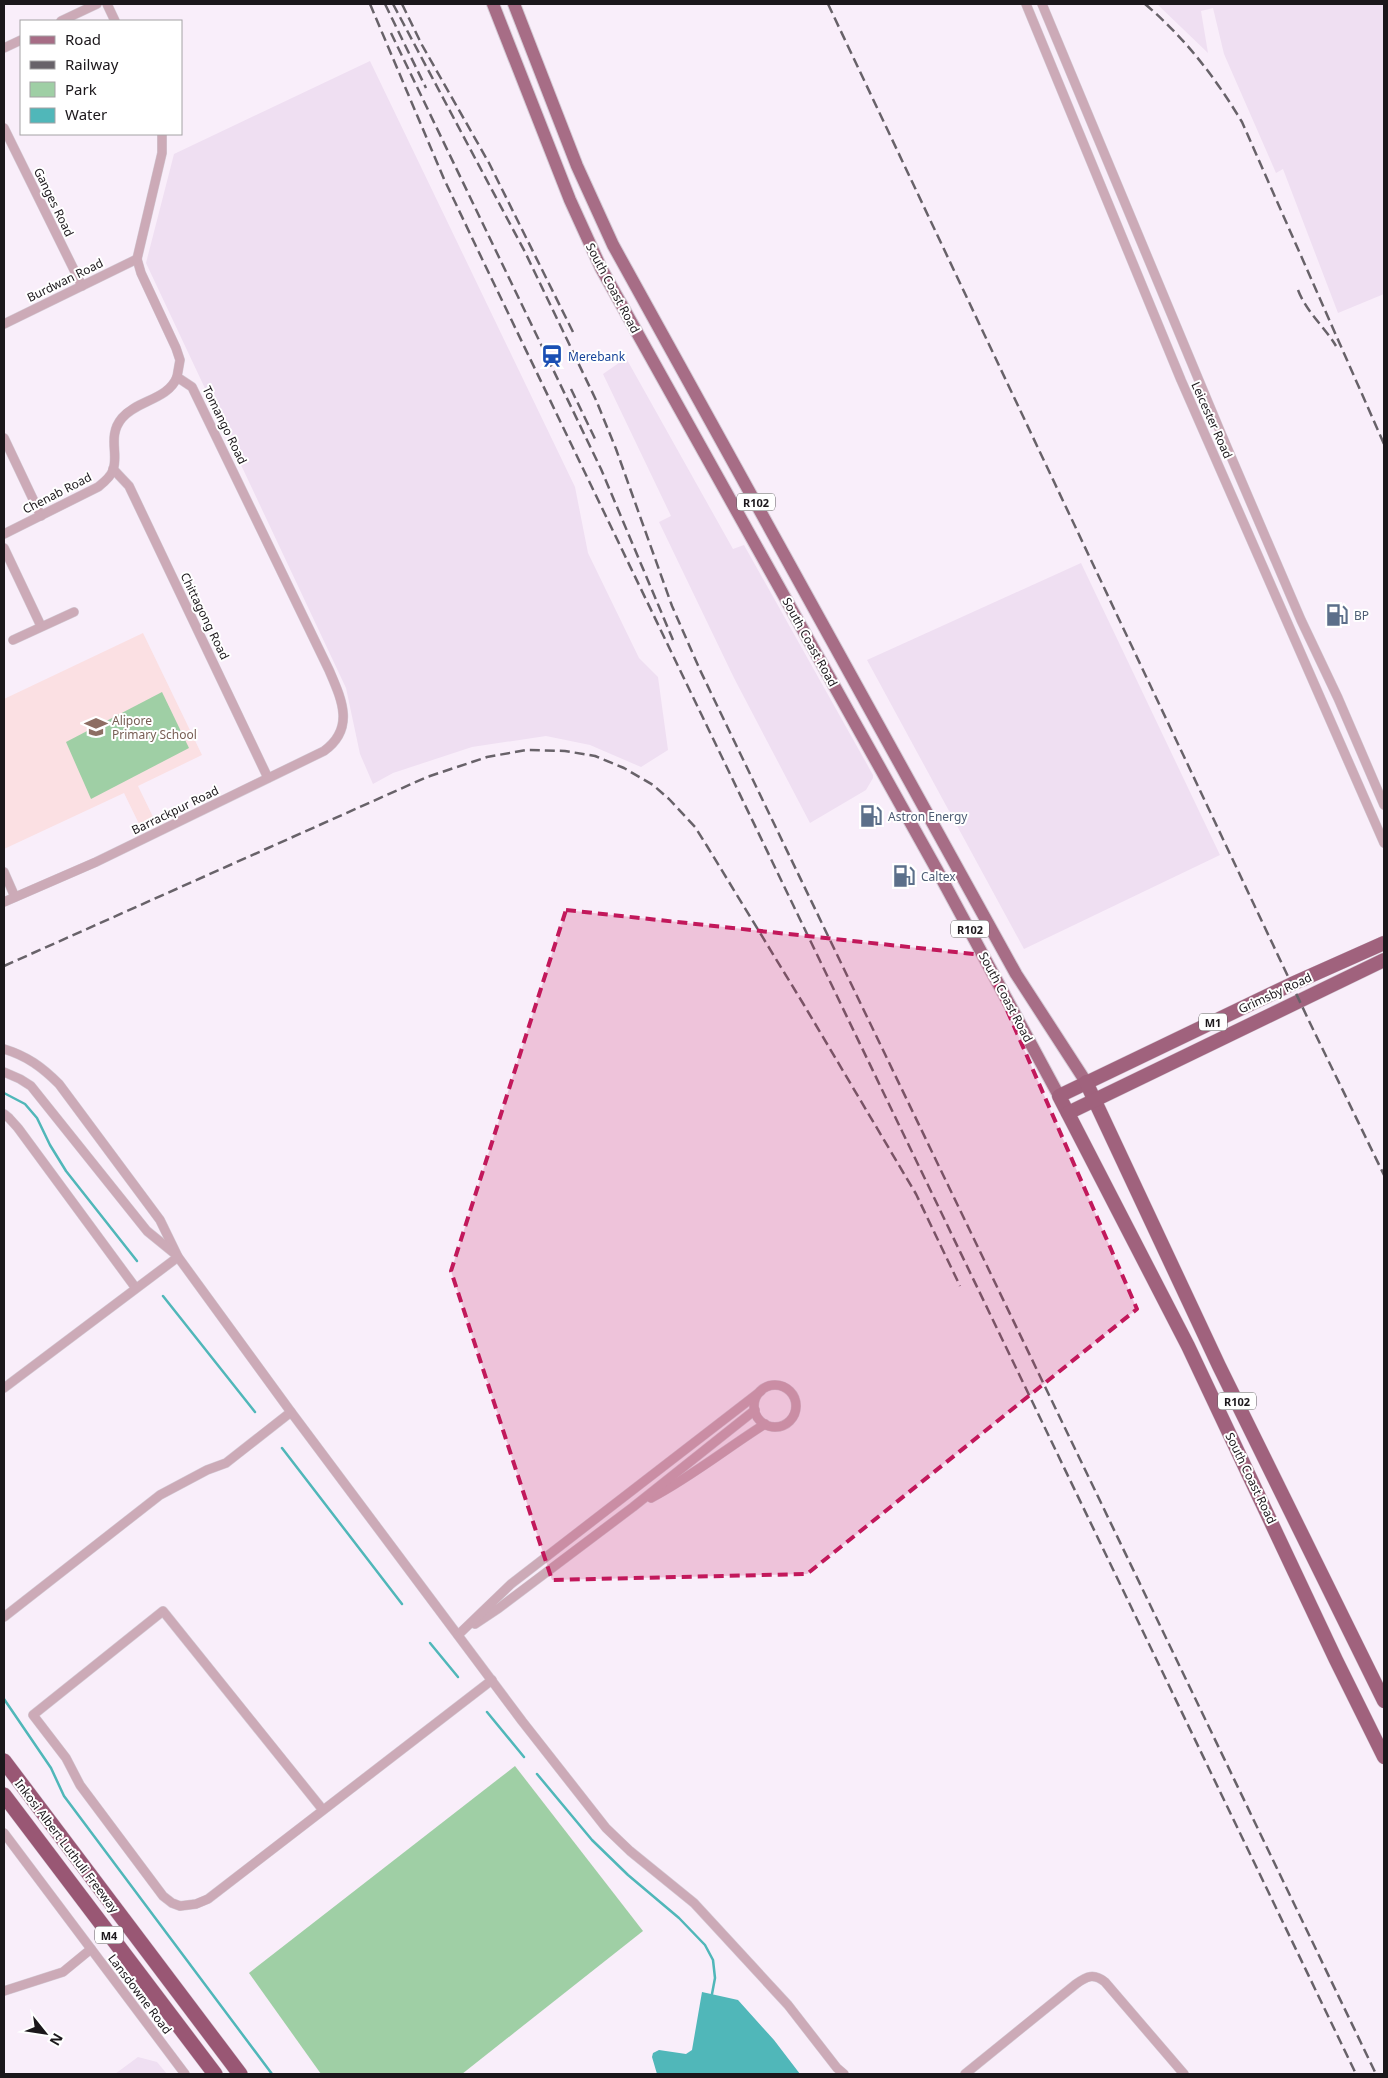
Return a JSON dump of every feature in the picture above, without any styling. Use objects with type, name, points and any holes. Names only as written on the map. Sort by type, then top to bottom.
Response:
[{"type":"highway","name":"Grimsby Road","points":[[1059,1096],[1384,943]]},
{"type":"highway","name":"Grimsby Road","points":[[1068,1112],[1384,960]]},
{"type":"highway","name":"South Coast Road","points":[[1086,1082],[1219,1366],[1384,1701]]},
{"type":"highway","name":"South Coast Road","points":[[1059,1096],[1188,1346],[1336,1660],[1384,1757]]},
{"type":"highway","points":[[1336,1660],[1358,1650]]},
{"type":"highway","name":"Inkosi Albert Luthuli Freeway","points":[[4,1762],[240,2074]]},
{"type":"highway","name":"Inkosi Albert Luthuli Freeway","points":[[4,1795],[215,2074]]},
{"type":"main road","points":[[484,4],[502,28]]},
{"type":"main road","name":"South Coast Road","points":[[492,4],[589,242],[625,314],[925,848],[1059,1096]]},
{"type":"main road","name":"South Coast Road","points":[[514,4],[588,192],[643,302],[664,335],[1016,974],[1086,1082]]},
{"type":"main road","points":[[540,124],[558,115]]},
{"type":"main road","points":[[644,346],[664,335]]},
{"type":"main road","points":[[754,541],[772,532]]},
{"type":"main road","points":[[812,646],[829,635]]},
{"type":"main road","points":[[834,685],[851,675]]},
{"type":"main road","points":[[870,750],[888,741]]},
{"type":"main road","points":[[925,848],[943,842]]},
{"type":"main road","points":[[1016,1015],[1035,1004]]},
{"type":"street","points":[[63,20],[97,4]]},
{"type":"street","points":[[107,4],[115,20]]},
{"type":"street","name":"Leicester Road","points":[[1026,4],[1180,380],[1384,843]]},
{"type":"street","name":"Leicester Road","points":[[1042,4],[1301,620],[1338,698],[1384,805]]},
{"type":"street","points":[[4,48],[20,40]]},
{"type":"street","name":"Ganges Road","points":[[4,128],[82,286]]},
{"type":"street","points":[[113,470],[114,437],[119,422],[127,412],[166,391],[177,377],[180,360],[141,273],[137,259],[162,153],[162,135]]},
{"type":"street","points":[[1091,162],[1105,157]]},
{"type":"street","name":"Burdwan Road","points":[[4,324],[137,259]]},
{"type":"street","name":"Tomango Road","points":[[177,377],[192,387],[318,646],[342,700],[343,724]]},
{"type":"street","points":[[4,438],[41,516]]},
{"type":"street","name":"Chenab Road","points":[[4,534],[98,487],[108,478],[113,470]]},
{"type":"street","name":"Chittagong Road","points":[[113,470],[128,486],[268,778]]},
{"type":"street","points":[[4,548],[41,626]]},
{"type":"street","points":[[13,640],[74,612]]},
{"type":"street","name":"Barrackpur Road","points":[[4,902],[96,862],[329,747],[343,724]]},
{"type":"street","points":[[4,872],[15,897]]},
{"type":"street","points":[[4,1050],[22,1055],[40,1065],[59,1084],[160,1220],[178,1256],[291,1412],[492,1680],[606,1828],[630,1851],[694,1903],[788,2005],[837,2068],[844,2074]]},
{"type":"street","points":[[4,1072],[31,1086],[147,1231],[178,1256]]},
{"type":"street","points":[[4,1114],[18,1128],[135,1287]]},
{"type":"street","points":[[4,1388],[178,1256]]},
{"type":"street","points":[[458,1634],[511,1584],[761,1391],[773,1385],[780,1385],[792,1392],[796,1405],[792,1418],[787,1423],[774,1427],[765,1424],[757,1416],[755,1403],[761,1391]]},
{"type":"street","points":[[458,1634],[500,1608],[633,1507],[755,1410]]},
{"type":"street","points":[[4,1617],[160,1494],[206,1470],[226,1464],[291,1412]]},
{"type":"street","points":[[633,1507],[678,1483],[765,1424]]},
{"type":"street","points":[[323,1810],[163,1611],[33,1715],[66,1758],[80,1785],[155,1886],[172,1903],[180,1906],[196,1904],[208,1898],[323,1810],[492,1680]]},
{"type":"street","name":"Lansdowne Road","points":[[4,1833],[185,2074]]},
{"type":"street","points":[[4,1991],[62,1972],[90,1949]]},
{"type":"street","points":[[965,2074],[1086,1977],[1093,1975],[1105,1982],[1184,2074]]},
{"type":"highlighted area","points":[[566,910],[983,955],[1137,1309],[807,1574],[552,1580],[451,1271]]},
{"type":"shaded area","points":[[1157,4],[1384,4],[1384,294],[1338,313],[1283,169],[1276,173],[1224,54],[1213,8],[1201,11],[1208,53]]},
{"type":"shaded area","points":[[370,61],[575,487],[588,553],[639,658],[658,677],[668,750],[641,767],[590,745],[546,736],[472,747],[393,773],[373,784],[360,754],[346,688],[146,263],[174,154]]},
{"type":"shaded area","points":[[626,358],[733,549],[744,545],[873,775],[866,790],[810,823],[734,678],[659,522],[671,516],[603,374]]},
{"type":"shaded area","points":[[1081,563],[1220,855],[1024,949],[867,660]]},
{"type":"shaded area","name":"Alipore Primary School","points":[[143,633],[202,755],[138,786],[156,823],[142,830],[124,793],[4,849],[4,699]]},
{"type":"shaded area","points":[[138,2057],[157,2062],[167,2074],[115,2074]]},
{"type":"green space","points":[[162,692],[189,748],[91,799],[66,742]]},
{"type":"green space","points":[[515,1766],[643,1931],[462,2074],[321,2074],[249,1973]]},
{"type":"water","points":[[702,1992],[738,2000],[774,2040],[800,2074],[657,2074],[652,2057],[653,2053],[659,2050],[686,2054],[692,2050]]},
{"type":"waterway","points":[[4,1093],[25,1104],[37,1118],[50,1145],[66,1171],[137,1261]]},
{"type":"waterway","points":[[163,1296],[255,1412]]},
{"type":"waterway","points":[[282,1448],[402,1604]]},
{"type":"waterway","points":[[430,1643],[458,1677]]},
{"type":"waterway","points":[[4,1699],[51,1768],[64,1796],[272,2074]]},
{"type":"waterway","points":[[487,1712],[524,1757]]},
{"type":"waterway","points":[[537,1774],[592,1840],[628,1875],[679,1918],[705,1945],[713,1960],[715,1978],[712,1994]]},
{"type":"railway","points":[[370,4],[444,179],[484,263],[1356,2074]]},
{"type":"railway","points":[[385,4],[426,88]]},
{"type":"railway","points":[[393,4],[525,252],[596,400],[616,449],[672,606],[700,670],[1376,2074]]},
{"type":"railway","points":[[402,4],[422,45],[489,163],[574,334]]},
{"type":"railway","points":[[828,4],[1310,1023],[1384,1175]]},
{"type":"railway","points":[[1145,4],[1186,44],[1221,89],[1242,122],[1384,444]]},
{"type":"railway","points":[[391,33],[601,469],[673,640]]},
{"type":"railway","points":[[1298,290],[1306,306],[1336,346]]},
{"type":"railway","points":[[571,389],[597,443]]},
{"type":"railway","points":[[4,966],[427,777],[487,757],[526,750],[565,751],[595,756],[624,768],[653,785],[695,827],[804,1005],[916,1194],[960,1286]]},
{"type":"place","name":"Merebank","points":[[552,356]]},
{"type":"place","name":"BP","points":[[1337,615]]},
{"type":"place","name":"Alipore Primary School","points":[[96,727]]},
{"type":"place","name":"Astron Energy","points":[[871,816]]},
{"type":"place","name":"Caltex","points":[[904,876]]}]
